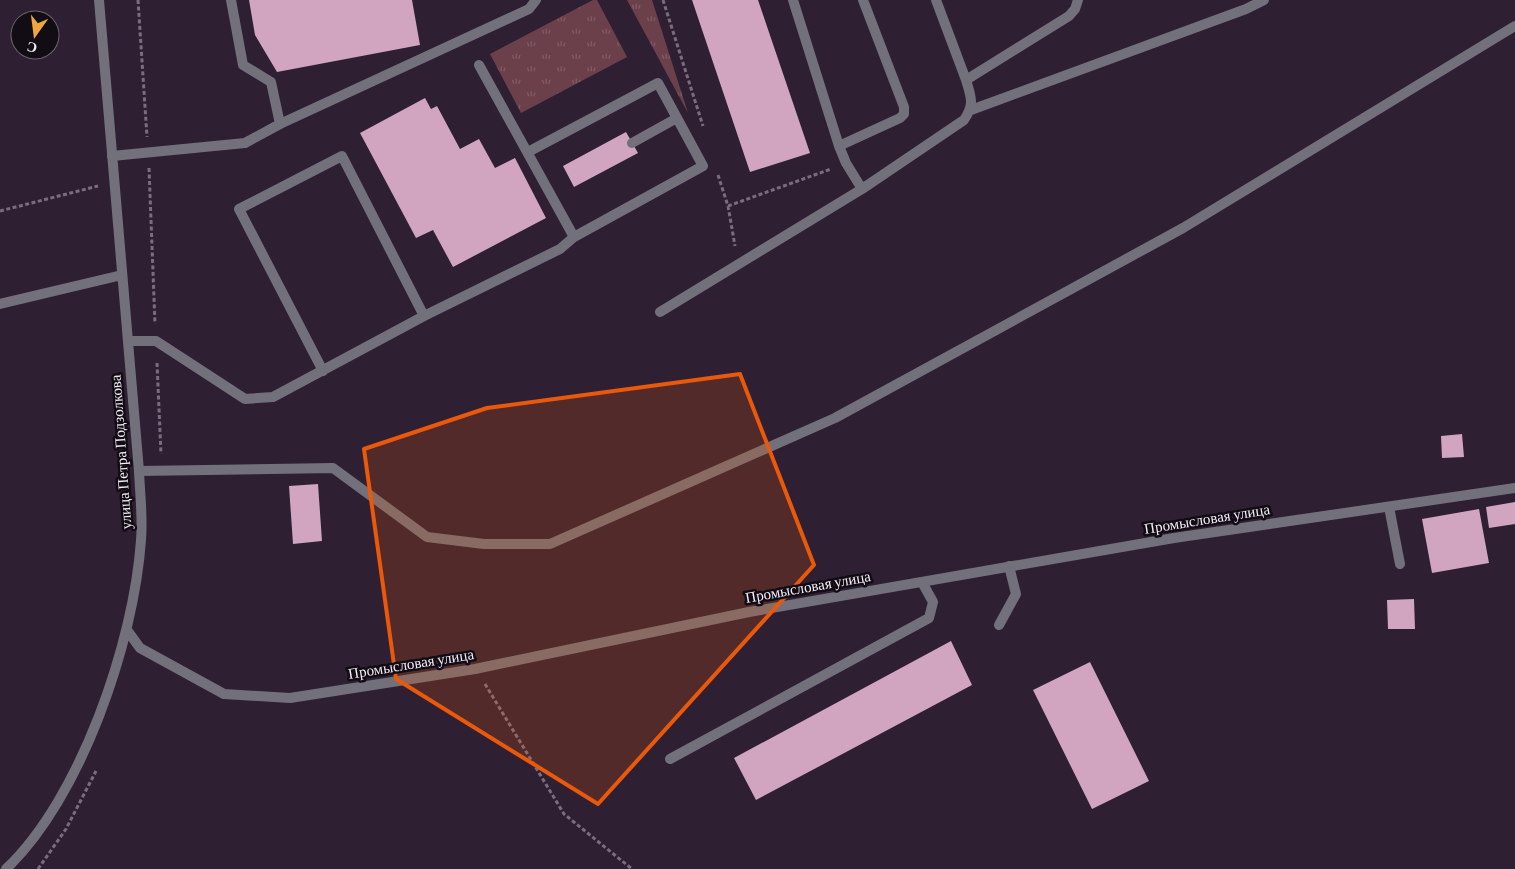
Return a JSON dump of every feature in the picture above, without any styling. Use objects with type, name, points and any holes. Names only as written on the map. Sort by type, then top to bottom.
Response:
[{"type":"street","name":"улица Петра Подзолкова","points":[[6,869],[21,855],[50,815],[92,734],[127,630],[137,580],[142,538],[139,472],[116,182],[112,156],[99,0]]},
{"type":"street","points":[[231,0],[243,65],[271,82],[280,124]]},
{"type":"street","points":[[112,156],[245,143],[280,124],[529,9],[536,0]]},
{"type":"street","points":[[793,0],[839,146],[846,163],[862,189]]},
{"type":"street","points":[[839,146],[900,118],[904,114],[904,107],[863,0]]},
{"type":"street","points":[[936,0],[966,80],[971,97],[971,110]]},
{"type":"street","points":[[966,80],[1069,16],[1075,10],[1078,0]]},
{"type":"street","points":[[660,312],[862,189],[964,120],[971,110],[1246,9],[1264,0]]},
{"type":"street","points":[[139,472],[333,468],[427,537],[484,544],[550,544],[835,418],[1183,228],[1515,26]]},
{"type":"street","points":[[479,65],[574,237]]},
{"type":"street","points":[[128,341],[156,341],[245,399],[273,397],[424,316],[560,249],[574,237],[704,166],[658,83],[528,152]]},
{"type":"street","points":[[632,143],[677,118]]},
{"type":"street","points":[[322,371],[238,209],[342,156],[424,316]]},
{"type":"street","points":[[0,304],[122,275]]},
{"type":"street","name":"Промысловая улица","points":[[127,630],[140,648],[224,694],[290,698],[475,669],[749,612],[1009,566],[1174,538],[1515,488]]},
{"type":"street","points":[[1389,507],[1400,564]]},
{"type":"street","points":[[998,625],[1016,594],[1009,566]]},
{"type":"street","points":[[670,760],[929,618],[933,602],[922,582]]},
{"type":"path","points":[[728,206],[846,163]]},
{"type":"path","points":[[0,211],[116,182]]},
{"type":"path","points":[[475,669],[564,814],[632,869]]},
{"type":"highlighted area","points":[[740,374],[814,565],[598,804],[396,679],[364,449],[487,408]]},
{"type":"green space","points":[[593,0],[597,0],[627,57],[521,113],[490,54]]},
{"type":"green space","points":[[627,0],[652,0],[688,113]]},
{"type":"building","points":[[249,0],[412,0],[420,45],[277,72],[255,35]]},
{"type":"building","points":[[692,0],[758,0],[810,153],[750,172]]},
{"type":"building","points":[[425,98],[431,109],[437,106],[460,149],[479,139],[495,168],[515,158],[546,218],[453,267],[433,230],[416,238],[360,133]]},
{"type":"building","points":[[626,132],[638,153],[574,187],[563,166]]},
{"type":"building","points":[[1462,434],[1464,457],[1442,458],[1441,436]]},
{"type":"building","points":[[318,484],[322,541],[293,544],[289,486]]},
{"type":"building","points":[[1515,502],[1515,524],[1489,528],[1486,507]]},
{"type":"building","points":[[1479,509],[1489,563],[1432,573],[1422,519]]},
{"type":"building","points":[[1414,599],[1415,629],[1388,629],[1387,600]]},
{"type":"building","points":[[951,641],[972,685],[756,800],[734,758]]},
{"type":"building","points":[[1090,662],[1149,781],[1092,809],[1033,690]]}]
